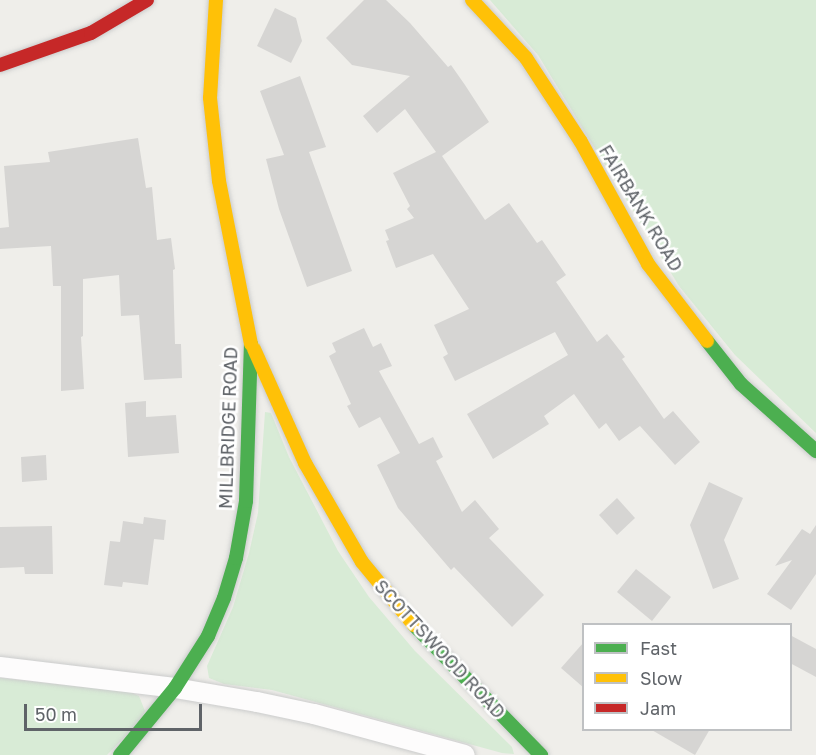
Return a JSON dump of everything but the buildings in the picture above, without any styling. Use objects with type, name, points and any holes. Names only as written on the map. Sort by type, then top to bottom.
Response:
[{"type":"street","points":[[0,65],[91,33],[147,0]]},
{"type":"street","name":"MILLBRIDGE ROAD","points":[[120,755],[175,688],[208,636],[224,598],[236,558],[246,501],[251,343],[219,181],[212,110],[216,0]]},
{"type":"street","name":"FAIRBANK ROAD","points":[[472,0],[526,58],[555,101],[581,142],[648,264],[741,384],[816,451]]},
{"type":"street","name":"SCOTTSWOOD ROAD","points":[[251,343],[305,464],[362,562],[392,601],[456,670],[541,755]]},
{"type":"street","points":[[0,667],[175,688],[314,714],[465,755]]},
{"type":"green space","points":[[490,0],[816,0],[816,433],[735,355],[679,286],[538,55]]},
{"type":"green space","points":[[265,412],[271,413],[289,457],[338,551],[369,597],[415,651],[512,747],[514,754],[502,753],[272,690],[224,684],[209,678],[207,666],[233,607],[258,513]]},
{"type":"green space","points":[[0,678],[130,692],[139,696],[145,711],[141,720],[107,755],[0,755]]},
{"type":"traffic: fast","points":[[707,341],[741,384],[816,451]]},
{"type":"traffic: fast","points":[[120,755],[175,688],[208,636],[224,598],[236,558],[246,501],[251,344]]},
{"type":"traffic: fast","points":[[414,625],[541,755]]},
{"type":"traffic: slow","points":[[216,0],[210,98],[219,181],[251,344]]},
{"type":"traffic: slow","points":[[472,0],[526,58],[581,142],[648,264],[707,341]]},
{"type":"traffic: slow","points":[[254,349],[305,463],[362,562],[414,625]]},
{"type":"traffic: jam","points":[[0,65],[91,33],[147,0]]}]
